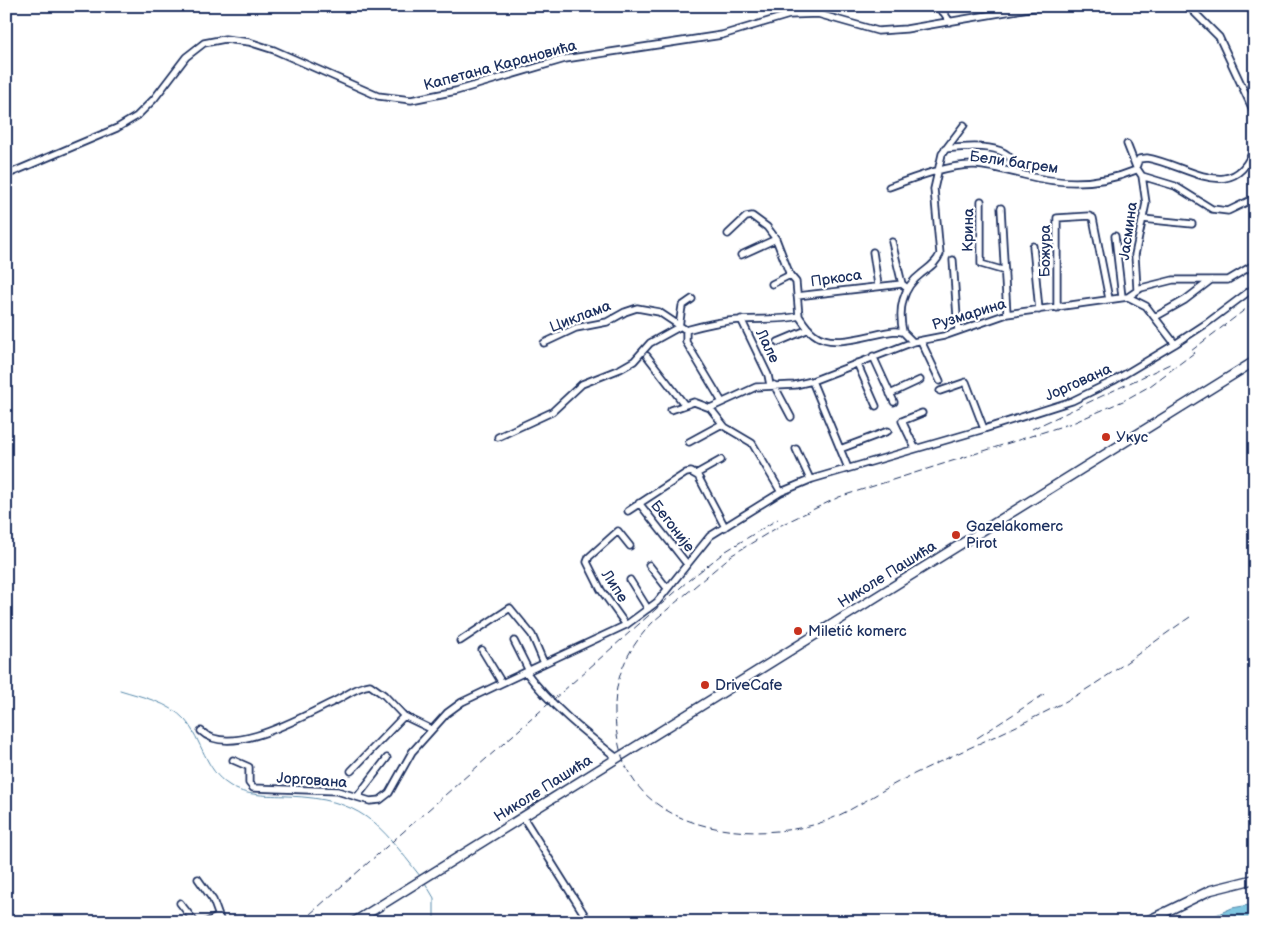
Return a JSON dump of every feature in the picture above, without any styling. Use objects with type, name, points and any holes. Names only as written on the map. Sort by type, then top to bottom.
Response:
[{"type":"main road","name":"Николе Пашића","points":[[354,922],[1255,361]]},
{"type":"main road","points":[[1145,922],[1211,890],[1255,879]]},
{"type":"street","points":[[936,6],[950,22]]},
{"type":"street","name":"Капетана Карановића","points":[[6,175],[117,128],[137,116],[154,99],[186,57],[204,43],[225,39],[249,42],[291,56],[378,96],[411,100],[456,91],[565,59],[722,35],[789,15],[818,14],[878,31],[950,22],[1040,6]]},
{"type":"street","points":[[1188,6],[1219,37],[1255,114]]},
{"type":"street","points":[[904,286],[935,263],[940,254],[933,198],[942,154],[964,125]]},
{"type":"street","points":[[1128,144],[1136,168],[1142,176],[1175,186],[1212,209],[1220,211],[1234,209],[1255,198]]},
{"type":"street","points":[[1136,168],[1139,159],[1147,158],[1206,177],[1223,180],[1230,178],[1246,164],[1255,144]]},
{"type":"street","points":[[945,150],[986,146],[1001,151],[1011,162],[1013,172]]},
{"type":"street","points":[[1246,164],[1255,163]]},
{"type":"street","name":"Бели багрем","points":[[889,187],[938,172],[974,165],[1045,180],[1085,183],[1116,178],[1136,168]]},
{"type":"street","name":"Јасмина","points":[[1137,290],[1135,255],[1146,199],[1142,176]]},
{"type":"street","name":"Крина","points":[[981,200],[981,264],[1005,271]]},
{"type":"street","points":[[1002,208],[1007,314]]},
{"type":"street","points":[[728,234],[746,217],[752,216],[767,227],[776,240],[790,275],[796,282],[799,316],[814,335],[829,340],[843,340],[888,332],[903,332]]},
{"type":"street","name":"Божура","points":[[1057,308],[1058,218],[1091,216],[1094,220],[1109,299]]},
{"type":"street","points":[[1143,219],[1192,224]]},
{"type":"street","points":[[1115,236],[1125,297],[1142,303],[1175,344]]},
{"type":"street","points":[[741,255],[776,240]]},
{"type":"street","points":[[892,242],[904,286],[902,305],[903,332],[913,342]]},
{"type":"street","points":[[1033,246],[1039,310]]},
{"type":"street","name":"Пркоса","points":[[873,252],[878,285]]},
{"type":"street","points":[[953,260],[958,331]]},
{"type":"street","name":"Рузмарина","points":[[940,381],[921,341],[958,331],[1007,314],[1125,297],[1137,290],[1173,280],[1234,278],[1255,264]]},
{"type":"street","points":[[772,284],[790,275]]},
{"type":"street","points":[[1155,317],[1193,294],[1211,280]]},
{"type":"street","name":"Пркоса","points":[[797,296],[878,285],[904,286]]},
{"type":"street","name":"Јоргована","points":[[233,760],[248,767],[248,783],[253,788],[336,791],[374,801],[386,796],[412,752],[431,729],[462,702],[626,625],[648,608],[668,588],[710,536],[781,492],[810,479],[984,429],[1072,401],[1116,380],[1175,344],[1255,287]]},
{"type":"street","points":[[498,437],[552,412],[582,384],[620,369],[634,361],[650,343],[679,327],[682,306],[692,299]]},
{"type":"street","name":"Циклама","points":[[544,343],[576,328],[607,322],[636,308],[659,312],[686,330]]},
{"type":"street","points":[[722,402],[686,342],[686,330],[711,323],[799,316]]},
{"type":"street","name":"Лале","points":[[741,320],[772,385]]},
{"type":"street","points":[[778,342],[809,329]]},
{"type":"street","points":[[710,408],[756,387],[795,385],[812,381],[873,356],[921,341]]},
{"type":"street","points":[[647,356],[684,404]]},
{"type":"street","points":[[873,356],[894,402]]},
{"type":"street","points":[[857,363],[876,406]]},
{"type":"street","points":[[890,394],[920,380]]},
{"type":"street","points":[[812,381],[848,468]]},
{"type":"street","points":[[940,391],[966,382],[984,429]]},
{"type":"street","points":[[772,385],[791,417]]},
{"type":"street","points":[[671,410],[684,404],[701,403],[710,408],[722,424],[752,443],[781,492]]},
{"type":"street","points":[[916,448],[902,421],[922,413]]},
{"type":"street","points":[[689,442],[722,424]]},
{"type":"street","points":[[840,450],[888,431]]},
{"type":"street","points":[[796,449],[810,479]]},
{"type":"street","points":[[696,474],[721,460]]},
{"type":"street","points":[[628,511],[686,473],[691,472],[696,474],[725,527]]},
{"type":"street","name":"Бегоније","points":[[639,503],[687,564]]},
{"type":"street","name":"Липе","points":[[626,625],[600,590],[587,562],[589,557],[618,531],[630,546]]},
{"type":"street","points":[[649,565],[668,588]]},
{"type":"street","points":[[630,580],[648,608]]},
{"type":"street","points":[[460,641],[510,608],[532,635],[544,663]]},
{"type":"street","points":[[514,641],[536,685],[573,723],[617,758]]},
{"type":"street","points":[[482,650],[502,682]]},
{"type":"street","points":[[200,731],[214,740],[228,742],[241,740],[263,733],[338,700],[362,686],[370,685],[377,689],[404,716],[431,729]]},
{"type":"street","points":[[351,771],[404,716]]},
{"type":"street","points":[[358,797],[387,758]]},
{"type":"street","points":[[523,817],[589,922]]},
{"type":"street","points":[[198,879],[213,900],[220,919],[207,922]]},
{"type":"street","points":[[180,903],[195,922]]},
{"type":"water","points":[[1255,904],[1255,917],[1222,922],[1200,922],[1232,908]]},
{"type":"waterway","points":[[120,690],[163,704],[179,714],[196,736],[214,771],[229,785],[243,792],[313,798],[351,808],[379,828],[420,876]]},
{"type":"waterway","points":[[424,881],[434,898],[434,922]]},
{"type":"railway","points":[[1191,351],[1255,302]]},
{"type":"railway","points":[[1190,617],[1070,699],[1030,720],[894,784],[838,816],[813,825],[785,830],[756,832],[725,830],[696,823],[669,812],[647,795],[629,773],[619,745],[616,727],[616,693],[619,677],[633,648],[655,620],[732,555],[783,524],[839,497],[1075,422],[1123,401],[1150,386],[1198,350]]},
{"type":"railway","points":[[1032,429],[1172,363]]},
{"type":"railway","points":[[301,922],[689,580],[726,551],[778,519]]},
{"type":"railway","points":[[977,738],[1046,693]]},
{"type":"place","name":"Укус","points":[[1106,437]]},
{"type":"place","name":"Gazelakomerc Pirot","points":[[956,535]]},
{"type":"place","name":"Miletić komerc","points":[[798,631]]},
{"type":"place","name":"DriveCafe","points":[[705,685]]}]
